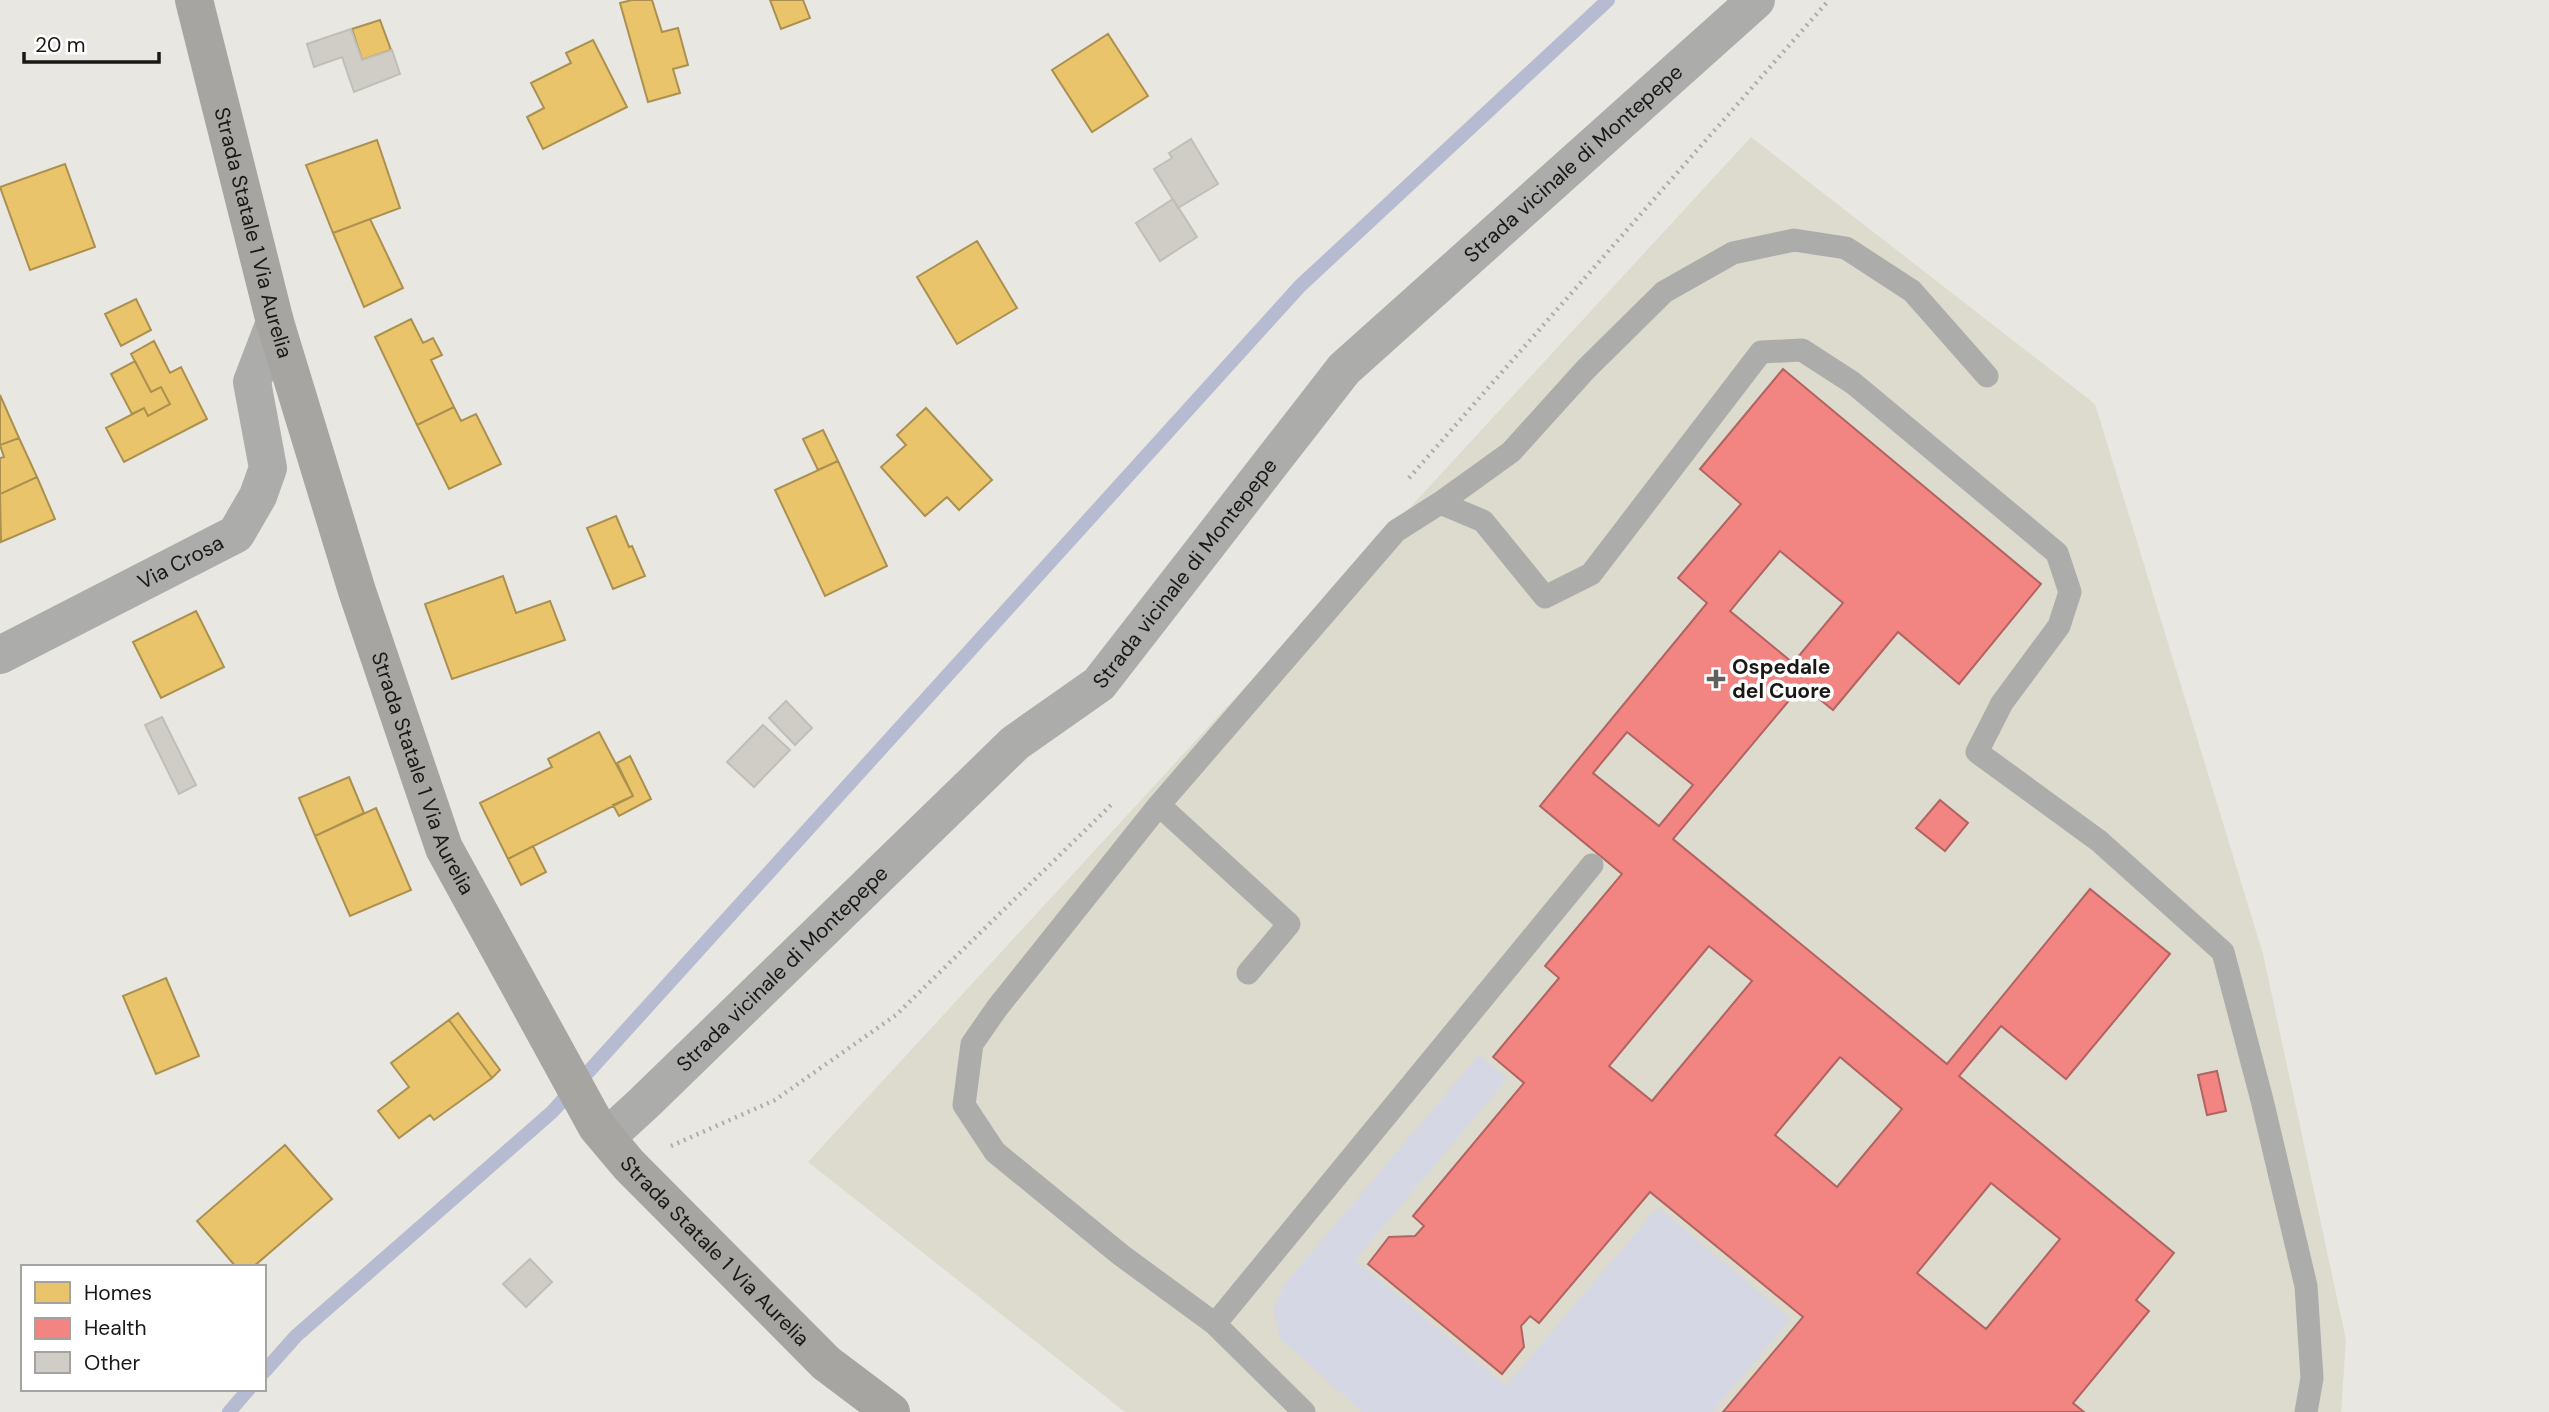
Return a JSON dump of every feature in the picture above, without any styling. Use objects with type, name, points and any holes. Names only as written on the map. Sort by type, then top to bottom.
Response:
[{"type":"main road","name":"Strada Statale 1 Via Aurelia","points":[[194,0],[275,321],[357,591],[444,848],[562,1061],[611,1143],[825,1363],[891,1412]]},
{"type":"street","name":"Strada vicinale di Montepepe","points":[[611,1143],[644,1104],[1015,743],[1099,684],[1344,369],[1756,0]]},
{"type":"street","name":"Via Crosa","points":[[0,655],[236,534],[258,496],[268,468],[252,382],[275,321]]},
{"type":"lane","points":[[1304,1412],[1215,1324],[1121,1255],[995,1152],[964,1105],[972,1044],[997,1008],[1159,805],[1396,531],[1511,452],[1586,369],[1664,292],[1733,253],[1794,240],[1846,248],[1912,291],[1987,376]]},
{"type":"lane","points":[[1440,503],[1483,521],[1545,597],[1591,574],[1761,352],[1802,350],[1853,383],[2057,553],[2070,592],[2059,626],[2002,703],[1977,752],[2099,841],[2223,952],[2262,1100],[2306,1286],[2312,1378],[2306,1412]]},
{"type":"lane","points":[[1159,805],[1289,924],[1248,973]]},
{"type":"lane","points":[[1215,1324],[1592,864]]},
{"type":"path","points":[[1402,486],[1829,0]]},
{"type":"path","points":[[611,1143],[775,1100],[896,1015],[1115,800]]},
{"type":"shaded area","name":"Ospedale del Cuore","points":[[1751,137],[2095,404],[2263,954],[2346,1340],[2341,1412],[1125,1412],[808,1162]]},
{"type":"shaded area","points":[[1479,1055],[1508,1078],[1355,1260],[1506,1386],[1658,1207],[1791,1319],[1712,1412],[1362,1412],[1280,1338],[1273,1309],[1284,1285]]},
{"type":"building: Homes","points":[[652,0],[662,32],[678,28],[688,65],[673,69],[680,93],[648,102],[620,3]]},
{"type":"building: Homes","points":[[770,0],[803,0],[810,18],[781,29]]},
{"type":"building: Homes","points":[[380,20],[391,50],[362,60],[352,29]]},
{"type":"building: Homes","points":[[1108,34],[1148,96],[1092,132],[1052,70]]},
{"type":"building: Homes","points":[[593,40],[627,107],[543,149],[527,117],[544,108],[531,83],[571,63],[566,53]]},
{"type":"building: Homes","points":[[377,140],[400,208],[333,233],[306,165]]},
{"type":"building: Homes","points":[[65,164],[95,247],[30,270],[0,187]]},
{"type":"building: Homes","points":[[370,219],[403,288],[364,307],[333,233]]},
{"type":"building: Homes","points":[[977,241],[1017,308],[957,344],[917,277]]},
{"type":"building: Homes","points":[[136,299],[151,330],[121,346],[105,314]]},
{"type":"building: Homes","points":[[411,319],[423,343],[433,338],[442,355],[431,360],[454,407],[417,425],[375,337]]},
{"type":"building: Homes","points":[[154,341],[170,373],[181,367],[207,419],[124,462],[106,428],[144,408],[148,416],[170,404],[161,387],[151,392],[131,354]]},
{"type":"building: Homes","points":[[135,361],[151,392],[161,387],[170,404],[148,416],[144,408],[132,414],[111,374]]},
{"type":"building: Homes","points":[[0,395],[19,438],[0,445]]},
{"type":"building: Homes","points":[[454,407],[461,421],[476,414],[501,464],[449,489],[417,425]]},
{"type":"building: Homes","points":[[926,408],[992,480],[959,510],[947,497],[925,516],[881,467],[906,445],[897,435]]},
{"type":"building: Homes","points":[[823,430],[838,461],[818,470],[803,439]]},
{"type":"building: Homes","points":[[19,438],[37,477],[0,494],[0,458],[4,457],[0,445]]},
{"type":"building: Homes","points":[[838,461],[887,566],[825,596],[775,490]]},
{"type":"building: Homes","points":[[37,477],[55,519],[1,542],[0,494]]},
{"type":"building: Homes","points":[[616,516],[645,576],[613,589],[587,528]]},
{"type":"building: Homes","points":[[503,576],[516,613],[550,601],[565,640],[452,679],[425,604]]},
{"type":"building: Homes","points":[[196,611],[224,667],[161,698],[133,642]]},
{"type":"building: Homes","points":[[599,732],[633,796],[508,859],[480,803],[552,767],[548,759]]},
{"type":"building: Homes","points":[[630,756],[651,799],[619,816],[613,805],[633,796],[617,763]]},
{"type":"building: Homes","points":[[349,777],[364,813],[315,836],[299,798]]},
{"type":"building: Homes","points":[[376,808],[411,890],[350,916],[315,836]]},
{"type":"building: Homes","points":[[533,846],[546,872],[521,885],[508,859]]},
{"type":"building: Homes","points":[[166,978],[199,1056],[156,1074],[123,996]]},
{"type":"building: Homes","points":[[458,1013],[500,1070],[492,1078],[449,1020]]},
{"type":"building: Homes","points":[[449,1020],[492,1078],[434,1120],[430,1115],[399,1138],[378,1111],[409,1087],[391,1063]]},
{"type":"building: Homes","points":[[285,1145],[332,1199],[255,1265],[234,1265],[197,1221]]},
{"type":"building: Health","points":[[1783,369],[2041,584],[1959,684],[1898,632],[1833,710],[1802,685],[1673,839],[1947,1064],[2090,889],[2170,954],[2066,1079],[2001,1026],[1959,1076],[2174,1253],[2136,1300],[2149,1311],[2073,1403],[2084,1412],[1723,1412],[1803,1317],[1650,1192],[1539,1323],[1530,1316],[1521,1326],[1524,1347],[1502,1374],[1368,1264],[1389,1237],[1415,1236],[1424,1226],[1413,1216],[1524,1083],[1493,1057],[1559,978],[1545,966],[1622,874],[1540,806],[1707,603],[1678,578],[1741,504],[1700,469]],"holes":[[[1780,551],[1843,603],[1793,663],[1730,611]],[[1627,732],[1693,785],[1659,826],[1593,773]],[[1709,946],[1752,981],[1652,1101],[1609,1066]],[[1840,1057],[1902,1109],[1837,1187],[1775,1135]],[[1991,1183],[2060,1239],[1986,1329],[1917,1273]]]},
{"type":"building: Health","points":[[1940,800],[1968,823],[1945,851],[1916,828]]},
{"type":"building: Health","points":[[2217,1071],[2226,1111],[2207,1115],[2198,1075]]},
{"type":"building: Other","points":[[351,29],[362,60],[392,50],[400,74],[354,92],[342,57],[314,67],[307,44]]},
{"type":"building: Other","points":[[1191,139],[1218,184],[1178,208],[1154,169],[1172,158],[1169,153]]},
{"type":"building: Other","points":[[1173,199],[1197,237],[1160,261],[1136,223]]},
{"type":"building: Other","points":[[786,701],[812,728],[795,745],[769,718]]},
{"type":"building: Other","points":[[162,717],[196,785],[179,794],[145,725]]},
{"type":"building: Other","points":[[763,725],[790,750],[754,787],[727,762]]},
{"type":"building: Other","points":[[530,1259],[552,1282],[526,1307],[503,1284]]},
{"type":"waterway","points":[[266,1370],[296,1336],[552,1112],[1300,286],[1608,0]]},
{"type":"waterway","points":[[229,1412],[247,1391]]},
{"type":"place","name":"Ospedale del Cuore","points":[[1716,679]]}]
